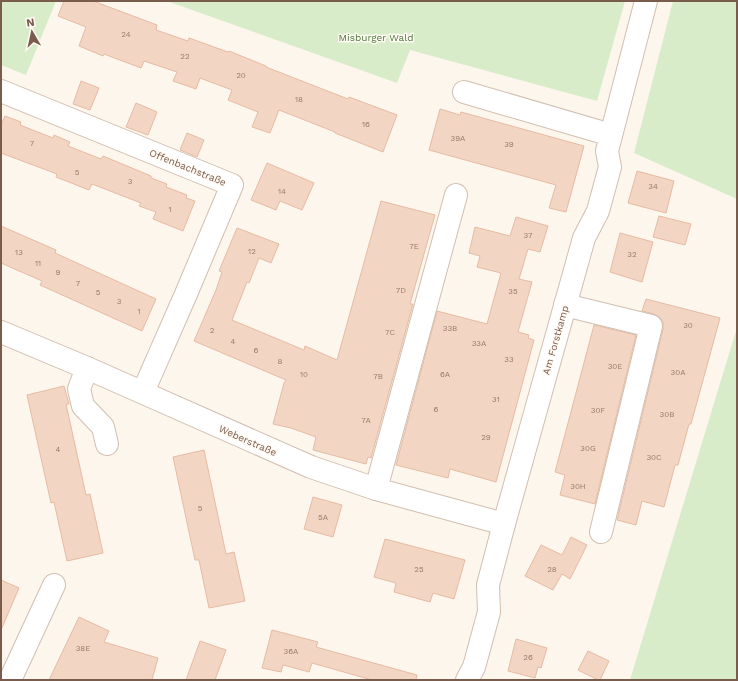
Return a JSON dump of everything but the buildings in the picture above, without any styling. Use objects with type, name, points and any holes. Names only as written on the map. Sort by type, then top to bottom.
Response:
[{"type":"street","name":"Am Forstkamp","points":[[467,680],[474,667],[489,612],[488,585],[565,305],[584,238],[598,212],[610,167],[607,151],[646,1]]},
{"type":"street","name":"Offenbachstraße","points":[[1,91],[232,185],[143,392]]},
{"type":"street","points":[[464,92],[611,135]]},
{"type":"street","points":[[376,489],[456,194]]},
{"type":"street","points":[[565,305],[652,326],[601,532]]},
{"type":"street","name":"Weberstraße","points":[[1,332],[143,392],[311,467],[376,489],[504,524]]},
{"type":"street","points":[[87,368],[78,389],[83,406],[103,427],[107,444]]},
{"type":"street","points":[[10,680],[54,585]]},
{"type":"green space","points":[[1,1],[56,1],[26,75],[1,65]]},
{"type":"green space","name":"Misburger Wald","points":[[167,1],[625,1],[597,101],[410,50],[397,83]]},
{"type":"green space","points":[[673,1],[737,1],[737,199],[634,153]]},
{"type":"green space","points":[[737,328],[737,680],[630,680],[728,357]]}]
